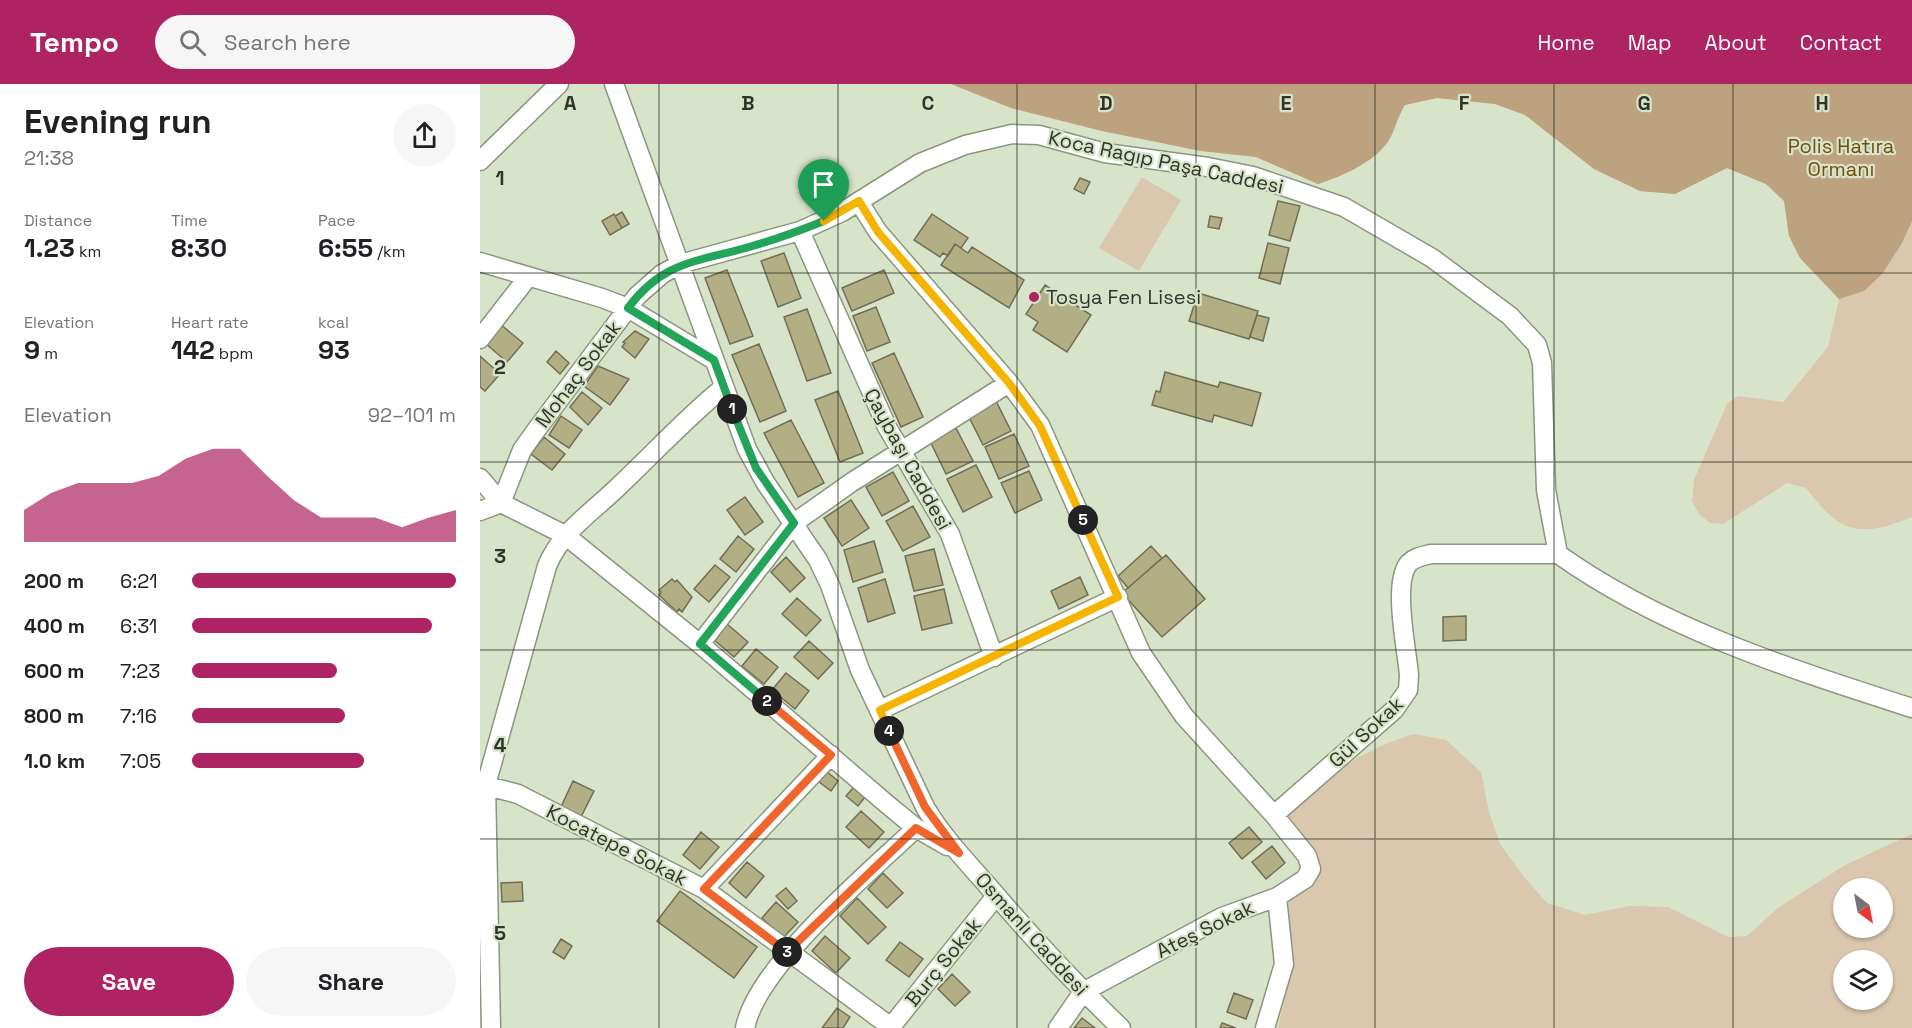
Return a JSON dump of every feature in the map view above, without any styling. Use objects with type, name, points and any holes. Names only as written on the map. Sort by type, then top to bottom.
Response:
[{"type":"street","points":[[480,161],[559,84]]},
{"type":"street","name":"Osmanlı Caddesi","points":[[614,84],[660,215],[756,468],[794,523],[830,585],[860,669],[925,807],[959,853],[996,896],[1083,992],[1121,1028]]},
{"type":"street","name":"Koca Ragıp Paşa Caddesi","points":[[680,264],[800,231],[859,201],[897,175],[939,154],[992,137],[1027,134],[1105,153],[1208,167],[1253,177],[1344,207],[1432,258],[1510,316],[1537,345],[1542,363],[1546,490],[1550,522],[1558,554]]},
{"type":"street","points":[[859,201],[878,232],[1009,383],[1040,426],[1142,653],[1184,716],[1274,815]]},
{"type":"street","name":"Çaybaşı Caddesi","points":[[800,231],[900,451],[953,541],[994,657]]},
{"type":"street","points":[[480,262],[603,298],[628,308],[714,360]]},
{"type":"street","name":"Mohaç Sokak","points":[[501,503],[522,450],[628,308],[649,284],[680,264]]},
{"type":"street","points":[[480,339],[528,277]]},
{"type":"street","points":[[700,644],[794,523],[900,451],[1009,383]]},
{"type":"street","points":[[491,1028],[483,899],[483,784],[547,566],[565,534],[602,503],[724,387]]},
{"type":"street","points":[[480,478],[501,503],[565,534],[700,644],[916,828],[959,853]]},
{"type":"street","points":[[480,511],[501,503]]},
{"type":"street","name":"Gül Sokak","points":[[1274,815],[1394,710],[1408,690],[1409,675],[1400,587],[1409,563],[1418,557],[1431,554],[1558,554]]},
{"type":"street","points":[[1558,554],[1607,586],[1683,624],[1805,674],[1912,708]]},
{"type":"street","points":[[880,710],[1118,597]]},
{"type":"street","points":[[704,889],[831,755]]},
{"type":"street","name":"Kocatepe Sokak","points":[[483,784],[518,794],[704,889],[890,1028]]},
{"type":"street","name":"Ateş Sokak","points":[[1083,992],[1222,917],[1277,897],[1305,879],[1311,869],[1307,856],[1274,815]]},
{"type":"street","points":[[745,1028],[754,1000],[788,953],[916,828]]},
{"type":"street","name":"Burç Sokak","points":[[890,1028],[996,896]]},
{"type":"street","points":[[1264,1028],[1284,964],[1277,897]]},
{"type":"street","points":[[1058,1028],[1083,992]]},
{"type":"green space","name":"Polis Hatıra Ormanı","points":[[951,84],[1912,84],[1912,517],[1878,528],[1852,528],[1829,515],[1806,488],[1787,483],[1723,524],[1710,523],[1699,514],[1692,501],[1694,480],[1727,404],[1738,396],[1783,402],[1828,347],[1839,299],[1800,258],[1789,236],[1784,201],[1766,184],[1727,168],[1675,194],[1640,191],[1594,169],[1525,115],[1495,104],[1437,98],[1405,105],[1389,139],[1373,157],[1356,168],[1318,184],[1256,157],[1201,151],[1102,131],[1011,108]]},
{"type":"green space","name":"Polis Hatıra Ormanı","points":[[951,84],[1912,84],[1912,221],[1902,243],[1882,274],[1864,291],[1839,299],[1800,258],[1789,236],[1784,201],[1766,184],[1727,168],[1675,194],[1640,191],[1594,169],[1525,115],[1495,104],[1437,98],[1405,105],[1389,139],[1373,157],[1356,168],[1318,184],[1256,157],[1201,151],[1102,131],[1011,108]]},
{"type":"green space","points":[[1142,177],[1181,200],[1139,271],[1099,248]]},
{"type":"green space","points":[[1414,734],[1446,740],[1481,772],[1489,812],[1500,844],[1524,877],[1547,903],[1585,915],[1629,906],[1668,907],[1728,937],[1747,936],[1778,908],[1845,865],[1912,834],[1912,1028],[1278,1028],[1292,966],[1288,898],[1314,876],[1318,867],[1318,858],[1314,849],[1285,816],[1330,777],[1375,749]]},
{"type":"building","points":[[1080,178],[1090,182],[1084,194],[1074,189]]},
{"type":"building","points":[[1278,201],[1300,206],[1290,241],[1269,235]]},
{"type":"building","points":[[622,212],[629,224],[622,228],[615,216]]},
{"type":"building","points":[[614,214],[622,228],[610,235],[602,221]]},
{"type":"building","points":[[932,214],[968,238],[961,248],[955,244],[948,256],[943,253],[940,257],[914,240]]},
{"type":"building","points":[[1210,216],[1222,218],[1219,229],[1208,227]]},
{"type":"building","points":[[1268,243],[1289,248],[1280,284],[1259,278]]},
{"type":"building","points":[[955,244],[968,253],[972,247],[1024,280],[1009,308],[941,265]]},
{"type":"building","points":[[784,253],[801,298],[778,307],[761,261]]},
{"type":"building","points":[[727,270],[753,336],[730,344],[705,278]]},
{"type":"building","points":[[884,270],[894,293],[852,311],[842,288]]},
{"type":"building","points":[[1045,285],[1091,315],[1067,352],[1033,330],[1038,322],[1026,314]]},
{"type":"building","points":[[1198,293],[1258,311],[1249,339],[1189,321]]},
{"type":"building","points":[[876,307],[890,342],[867,351],[853,316]]},
{"type":"building","points":[[807,309],[831,373],[807,381],[784,317]]},
{"type":"building","points":[[1257,315],[1269,318],[1263,341],[1250,337]]},
{"type":"building","points":[[500,324],[523,343],[507,362],[485,343]]},
{"type":"building","points":[[635,331],[649,339],[635,358],[622,347],[625,343],[623,342]]},
{"type":"building","points":[[759,344],[786,411],[760,422],[732,355]]},
{"type":"building","points":[[556,351],[569,363],[560,374],[547,362]]},
{"type":"building","points":[[894,353],[923,417],[901,427],[872,363]]},
{"type":"building","points":[[480,356],[500,374],[485,391],[480,387]]},
{"type":"building","points":[[598,366],[629,379],[610,405],[584,386]]},
{"type":"building","points":[[1165,372],[1218,387],[1220,382],[1261,393],[1252,426],[1214,415],[1212,422],[1152,405],[1156,391],[1160,392]]},
{"type":"building","points":[[838,391],[863,453],[840,462],[815,400]]},
{"type":"building","points":[[582,392],[602,408],[588,425],[570,407]]},
{"type":"building","points":[[995,399],[1011,431],[983,445],[967,413]]},
{"type":"building","points":[[561,416],[582,430],[569,448],[549,435]]},
{"type":"building","points":[[791,420],[824,483],[798,497],[764,433]]},
{"type":"building","points":[[956,428],[973,461],[946,474],[930,441]]},
{"type":"building","points":[[1014,434],[1029,466],[999,479],[985,447]]},
{"type":"building","points":[[544,437],[565,454],[552,470],[531,454]]},
{"type":"building","points":[[976,465],[992,497],[963,512],[947,479]]},
{"type":"building","points":[[1029,471],[1042,500],[1015,513],[1001,483]]},
{"type":"building","points":[[893,472],[909,501],[882,516],[866,487]]},
{"type":"building","points":[[745,497],[763,522],[745,535],[727,510]]},
{"type":"building","points":[[851,500],[869,528],[842,546],[824,518]]},
{"type":"building","points":[[913,506],[930,537],[903,551],[886,521]]},
{"type":"building","points":[[738,536],[754,549],[736,572],[720,559]]},
{"type":"building","points":[[874,541],[883,572],[853,582],[844,550]]},
{"type":"building","points":[[1151,546],[1162,558],[1128,588],[1118,576]]},
{"type":"building","points":[[934,549],[943,585],[914,591],[905,556]]},
{"type":"building","points":[[1166,555],[1205,599],[1162,637],[1122,593]]},
{"type":"building","points":[[786,557],[805,578],[790,592],[771,572]]},
{"type":"building","points":[[715,565],[730,577],[709,602],[694,589]]},
{"type":"building","points":[[1080,577],[1088,595],[1059,609],[1051,591]]},
{"type":"building","points":[[672,579],[675,582],[677,580],[692,597],[682,612],[679,609],[677,612],[659,595],[661,592],[659,590]]},
{"type":"building","points":[[885,579],[895,613],[868,622],[858,588]]},
{"type":"building","points":[[944,589],[952,623],[922,630],[914,596]]},
{"type":"building","points":[[797,598],[821,620],[806,636],[782,614]]},
{"type":"building","points":[[1466,616],[1466,640],[1443,641],[1443,617]]},
{"type":"building","points":[[727,624],[748,642],[734,657],[713,639]]},
{"type":"building","points":[[809,641],[833,663],[818,679],[794,657]]},
{"type":"building","points":[[756,649],[778,667],[764,684],[742,666]]},
{"type":"building","points":[[786,673],[809,691],[795,709],[772,690]]},
{"type":"building","points":[[826,771],[838,781],[831,791],[818,781]]},
{"type":"building","points":[[573,781],[594,791],[581,817],[561,807]]},
{"type":"building","points":[[853,788],[865,797],[858,806],[846,796]]},
{"type":"building","points":[[861,811],[884,832],[869,848],[846,827]]},
{"type":"building","points":[[1249,827],[1262,842],[1242,859],[1229,843]]},
{"type":"building","points":[[701,832],[719,847],[700,869],[683,855]]},
{"type":"building","points":[[1272,846],[1285,863],[1266,879],[1252,862]]},
{"type":"building","points":[[747,862],[764,876],[746,898],[729,883]]},
{"type":"building","points":[[883,873],[903,893],[887,908],[868,889]]},
{"type":"building","points":[[522,882],[523,901],[502,902],[501,883]]},
{"type":"building","points":[[786,888],[797,901],[788,909],[776,896]]},
{"type":"building","points":[[680,891],[757,947],[734,978],[657,921]]},
{"type":"building","points":[[857,898],[886,927],[868,944],[840,916]]},
{"type":"building","points":[[776,902],[798,922],[783,938],[762,918]]},
{"type":"building","points":[[825,936],[850,958],[836,973],[812,951]]},
{"type":"building","points":[[561,939],[572,946],[564,959],[553,952]]},
{"type":"building","points":[[900,942],[923,959],[909,977],[886,960]]},
{"type":"building","points":[[952,974],[970,992],[955,1006],[938,989]]},
{"type":"building","points":[[1234,993],[1253,1000],[1246,1019],[1227,1012]]},
{"type":"building","points":[[837,1008],[850,1017],[843,1028],[822,1028]]},
{"type":"building","points":[[1082,1018],[1095,1028],[1074,1028]]},
{"type":"building","points":[[1222,1023],[1236,1028],[1220,1028]]},
{"type":"place","name":"Tosya Fen Lisesi","points":[[1034,297]]},
{"type":"route","points":[[859,201],[878,232],[1009,383],[1040,426],[1118,597],[880,710],[925,807],[935,824],[959,853],[916,828],[788,953],[704,889],[831,755],[700,644],[794,523],[756,468],[714,360],[628,308],[649,284],[680,264],[748,247],[824,221],[859,201]]}]
